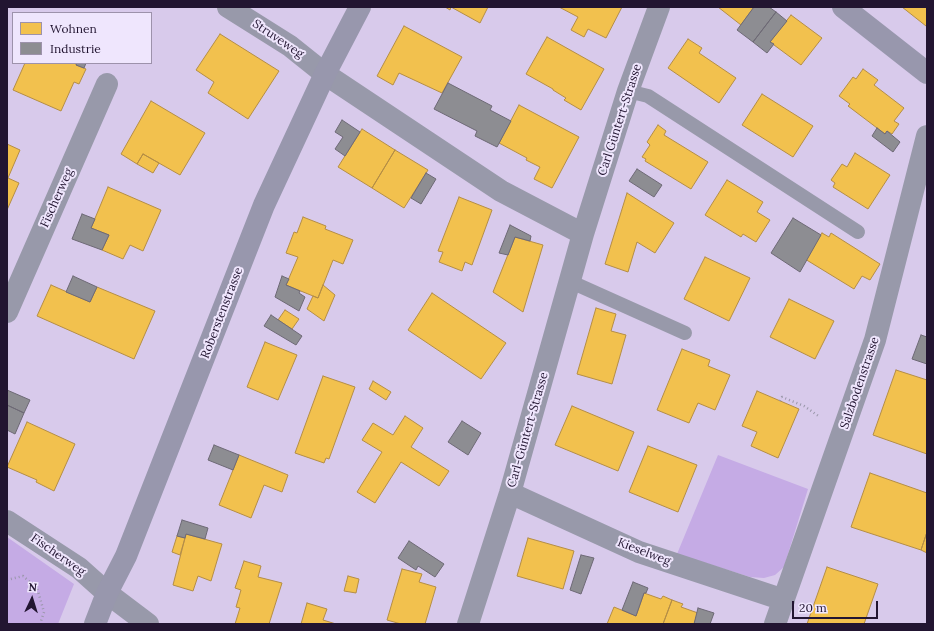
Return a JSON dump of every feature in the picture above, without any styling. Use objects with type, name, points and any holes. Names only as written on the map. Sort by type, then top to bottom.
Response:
[{"type":"street","name":"Struveweg","points":[[228,7],[290,46],[325,74],[501,192],[583,234]]},
{"type":"street","name":"Roberstenstrasse","points":[[95,624],[107,593],[126,556],[264,205],[325,74],[360,7]]},
{"type":"street","name":"Carl Güntert-Strasse","points":[[583,234],[628,91],[660,7]]},
{"type":"street","points":[[852,10],[927,73]]},
{"type":"street","name":"Fischerweg","points":[[7,312],[107,84]]},
{"type":"street","name":"Salzbodenstrasse","points":[[775,624],[875,340],[927,136]]},
{"type":"street","name":"Carl-Güntert-Strasse","points":[[468,624],[510,493],[583,234]]},
{"type":"street","name":"Kieselweg","points":[[510,493],[639,552],[784,600]]},
{"type":"street","name":"Fischerweg","points":[[7,521],[79,568],[107,593],[148,624]]},
{"type":"lane","points":[[628,91],[648,96],[858,232]]},
{"type":"lane","points":[[569,280],[685,333]]},
{"type":"path","points":[[780,401],[782,397],[804,406],[819,418],[827,417],[846,423]]},
{"type":"path","points":[[7,580],[23,576],[37,588],[44,612],[40,624]]},
{"type":"shaded area","points":[[718,455],[808,489],[784,567],[775,575],[764,578],[750,577],[677,554]]},
{"type":"shaded area","points":[[7,537],[74,584],[58,624],[7,624]]},
{"type":"building: Wohnen","points":[[451,7],[488,7],[480,23]]},
{"type":"building: Wohnen","points":[[559,7],[622,7],[606,38],[588,29],[584,37],[571,30],[578,17]]},
{"type":"building: Wohnen","points":[[718,7],[754,7],[741,25]]},
{"type":"building: Wohnen","points":[[902,7],[927,7],[927,25],[926,26]]},
{"type":"building: Wohnen","points":[[791,15],[822,38],[801,65],[770,42]]},
{"type":"building: Wohnen","points":[[404,26],[462,57],[442,93],[399,73],[393,85],[377,76]]},
{"type":"building: Wohnen","points":[[220,34],[279,71],[248,119],[208,93],[214,82],[196,70]]},
{"type":"building: Wohnen","points":[[547,37],[604,69],[581,110],[564,100],[566,98],[553,89],[526,74]]},
{"type":"building: Wohnen","points":[[688,39],[702,48],[699,53],[736,78],[719,103],[668,68]]},
{"type":"building: Wohnen","points":[[25,64],[76,64],[86,69],[79,84],[74,82],[61,111],[13,90]]},
{"type":"building: Wohnen","points":[[863,69],[878,80],[874,85],[904,108],[894,121],[899,124],[892,134],[887,131],[885,134],[848,106],[850,104],[839,96],[853,77],[856,79]]},
{"type":"building: Wohnen","points":[[762,94],[813,126],[793,157],[742,125]]},
{"type":"building: Wohnen","points":[[151,101],[205,133],[180,175],[143,154],[137,164],[121,154]]},
{"type":"building: Wohnen","points":[[519,105],[579,137],[552,188],[534,179],[540,167],[499,143]]},
{"type":"building: Wohnen","points":[[658,125],[666,131],[664,135],[708,162],[691,189],[645,161],[646,159],[642,157],[650,145],[647,142]]},
{"type":"building: Wohnen","points":[[362,129],[395,150],[372,188],[338,167]]},
{"type":"building: Wohnen","points":[[7,144],[20,150],[8,178],[19,183],[7,210]]},
{"type":"building: Wohnen","points":[[395,150],[428,170],[404,208],[372,188]]},
{"type":"building: Wohnen","points":[[855,153],[890,175],[868,209],[833,187],[835,183],[831,180],[842,164],[847,167]]},
{"type":"building: Wohnen","points":[[143,154],[159,163],[153,173],[137,164]]},
{"type":"building: Wohnen","points":[[727,180],[763,202],[757,212],[770,220],[756,242],[743,234],[741,237],[705,215]]},
{"type":"building: Wohnen","points":[[108,187],[161,210],[143,251],[130,245],[123,259],[102,250],[109,235],[91,228]]},
{"type":"building: Wohnen","points":[[627,193],[674,223],[655,253],[637,242],[628,272],[605,264]]},
{"type":"building: Wohnen","points":[[459,197],[492,210],[472,265],[465,262],[462,271],[439,262],[443,252],[438,251]]},
{"type":"building: Wohnen","points":[[303,217],[326,226],[325,229],[353,240],[343,264],[333,260],[318,298],[286,285],[298,257],[286,253],[294,232],[297,233]]},
{"type":"building: Wohnen","points":[[822,233],[829,237],[831,233],[880,264],[870,280],[862,276],[854,289],[805,259]]},
{"type":"building: Wohnen","points":[[515,237],[543,245],[523,312],[493,292]]},
{"type":"building: Wohnen","points":[[705,257],[750,278],[729,321],[684,299]]},
{"type":"building: Wohnen","points":[[51,285],[90,302],[97,287],[155,311],[134,359],[37,316]]},
{"type":"building: Wohnen","points":[[323,285],[335,295],[324,321],[307,309],[313,296],[318,298]]},
{"type":"building: Wohnen","points":[[432,293],[506,343],[481,379],[408,330]]},
{"type":"building: Wohnen","points":[[789,299],[834,321],[815,359],[770,337]]},
{"type":"building: Wohnen","points":[[596,308],[616,314],[611,331],[626,335],[612,384],[577,374]]},
{"type":"building: Wohnen","points":[[285,310],[299,319],[292,329],[278,320]]},
{"type":"building: Wohnen","points":[[265,342],[297,355],[278,400],[247,387]]},
{"type":"building: Wohnen","points":[[682,349],[710,360],[708,366],[730,375],[715,410],[698,403],[689,423],[657,410]]},
{"type":"building: Wohnen","points":[[896,370],[927,380],[927,454],[873,435]]},
{"type":"building: Wohnen","points":[[323,376],[355,387],[329,459],[326,458],[324,463],[295,453]]},
{"type":"building: Wohnen","points":[[373,381],[391,392],[386,400],[369,389]]},
{"type":"building: Wohnen","points":[[757,391],[799,409],[778,458],[751,446],[757,432],[742,426]]},
{"type":"building: Wohnen","points":[[572,406],[634,432],[618,471],[555,445]]},
{"type":"building: Wohnen","points":[[405,416],[423,428],[411,447],[449,471],[439,486],[401,462],[375,503],[357,492],[382,452],[362,440],[373,423],[393,435]]},
{"type":"building: Wohnen","points":[[27,422],[75,444],[54,491],[36,482],[37,480],[7,467]]},
{"type":"building: Wohnen","points":[[648,446],[697,465],[678,512],[629,492]]},
{"type":"building: Wohnen","points":[[239,455],[288,475],[282,492],[264,485],[251,518],[219,505]]},
{"type":"building: Wohnen","points":[[870,473],[927,493],[927,532],[921,550],[851,527]]},
{"type":"building: Wohnen","points":[[927,532],[927,553],[921,550]]},
{"type":"building: Wohnen","points":[[186,534],[222,544],[211,581],[198,576],[193,591],[173,585]]},
{"type":"building: Wohnen","points":[[177,536],[185,538],[180,555],[172,552]]},
{"type":"building: Wohnen","points":[[528,538],[574,551],[563,589],[517,576]]},
{"type":"building: Wohnen","points":[[244,561],[261,566],[258,577],[282,583],[269,624],[235,624],[240,608],[236,607],[241,590],[235,588]]},
{"type":"building: Wohnen","points":[[827,567],[878,584],[864,624],[807,624]]},
{"type":"building: Wohnen","points":[[402,569],[422,574],[419,582],[436,587],[425,624],[401,624],[387,620]]},
{"type":"building: Wohnen","points":[[348,576],[359,579],[356,593],[344,591]]},
{"type":"building: Wohnen","points":[[644,593],[661,599],[663,596],[672,600],[663,624],[607,624],[614,607],[636,616]]},
{"type":"building: Wohnen","points":[[672,600],[683,604],[681,607],[698,613],[694,624],[663,624]]},
{"type":"building: Wohnen","points":[[307,603],[327,609],[323,620],[336,624],[301,624]]},
{"type":"building: Industrie","points":[[754,7],[769,7],[776,12],[753,42],[737,30]]},
{"type":"building: Industrie","points":[[776,12],[787,21],[770,42],[774,44],[767,53],[753,42]]},
{"type":"building: Industrie","points":[[76,64],[86,64],[84,68]]},
{"type":"building: Industrie","points":[[448,83],[492,106],[490,110],[511,121],[497,147],[475,136],[477,131],[434,109]]},
{"type":"building: Industrie","points":[[342,120],[360,132],[345,156],[335,149],[343,137],[335,132]]},
{"type":"building: Industrie","points":[[877,128],[885,134],[887,131],[900,142],[893,152],[872,136]]},
{"type":"building: Industrie","points":[[637,169],[662,185],[654,197],[629,181]]},
{"type":"building: Industrie","points":[[426,173],[436,179],[421,204],[411,198]]},
{"type":"building: Industrie","points":[[82,214],[95,219],[91,228],[109,235],[102,250],[72,239]]},
{"type":"building: Industrie","points":[[793,218],[821,235],[800,272],[771,253]]},
{"type":"building: Industrie","points":[[510,225],[531,236],[530,241],[515,237],[508,255],[499,253]]},
{"type":"building: Industrie","points":[[73,276],[97,287],[90,302],[66,292]]},
{"type":"building: Industrie","points":[[282,276],[289,279],[286,285],[300,291],[299,293],[305,297],[299,311],[275,297]]},
{"type":"building: Industrie","points":[[271,315],[302,336],[296,345],[264,326]]},
{"type":"building: Industrie","points":[[921,335],[927,337],[927,364],[912,359]]},
{"type":"building: Industrie","points":[[7,390],[30,400],[24,413],[7,405]]},
{"type":"building: Industrie","points":[[7,405],[24,413],[15,434],[7,430]]},
{"type":"building: Industrie","points":[[462,421],[481,433],[468,455],[448,442]]},
{"type":"building: Industrie","points":[[214,445],[239,455],[233,470],[208,460]]},
{"type":"building: Industrie","points":[[182,520],[208,528],[205,539],[186,534],[185,538],[177,536]]},
{"type":"building: Industrie","points":[[409,541],[444,564],[435,577],[418,566],[416,570],[398,558]]},
{"type":"building: Industrie","points":[[581,555],[594,558],[581,594],[570,590]]},
{"type":"building: Industrie","points":[[633,582],[648,588],[646,593],[644,593],[636,616],[622,610]]},
{"type":"building: Industrie","points":[[698,608],[714,613],[710,624],[694,624]]}]
